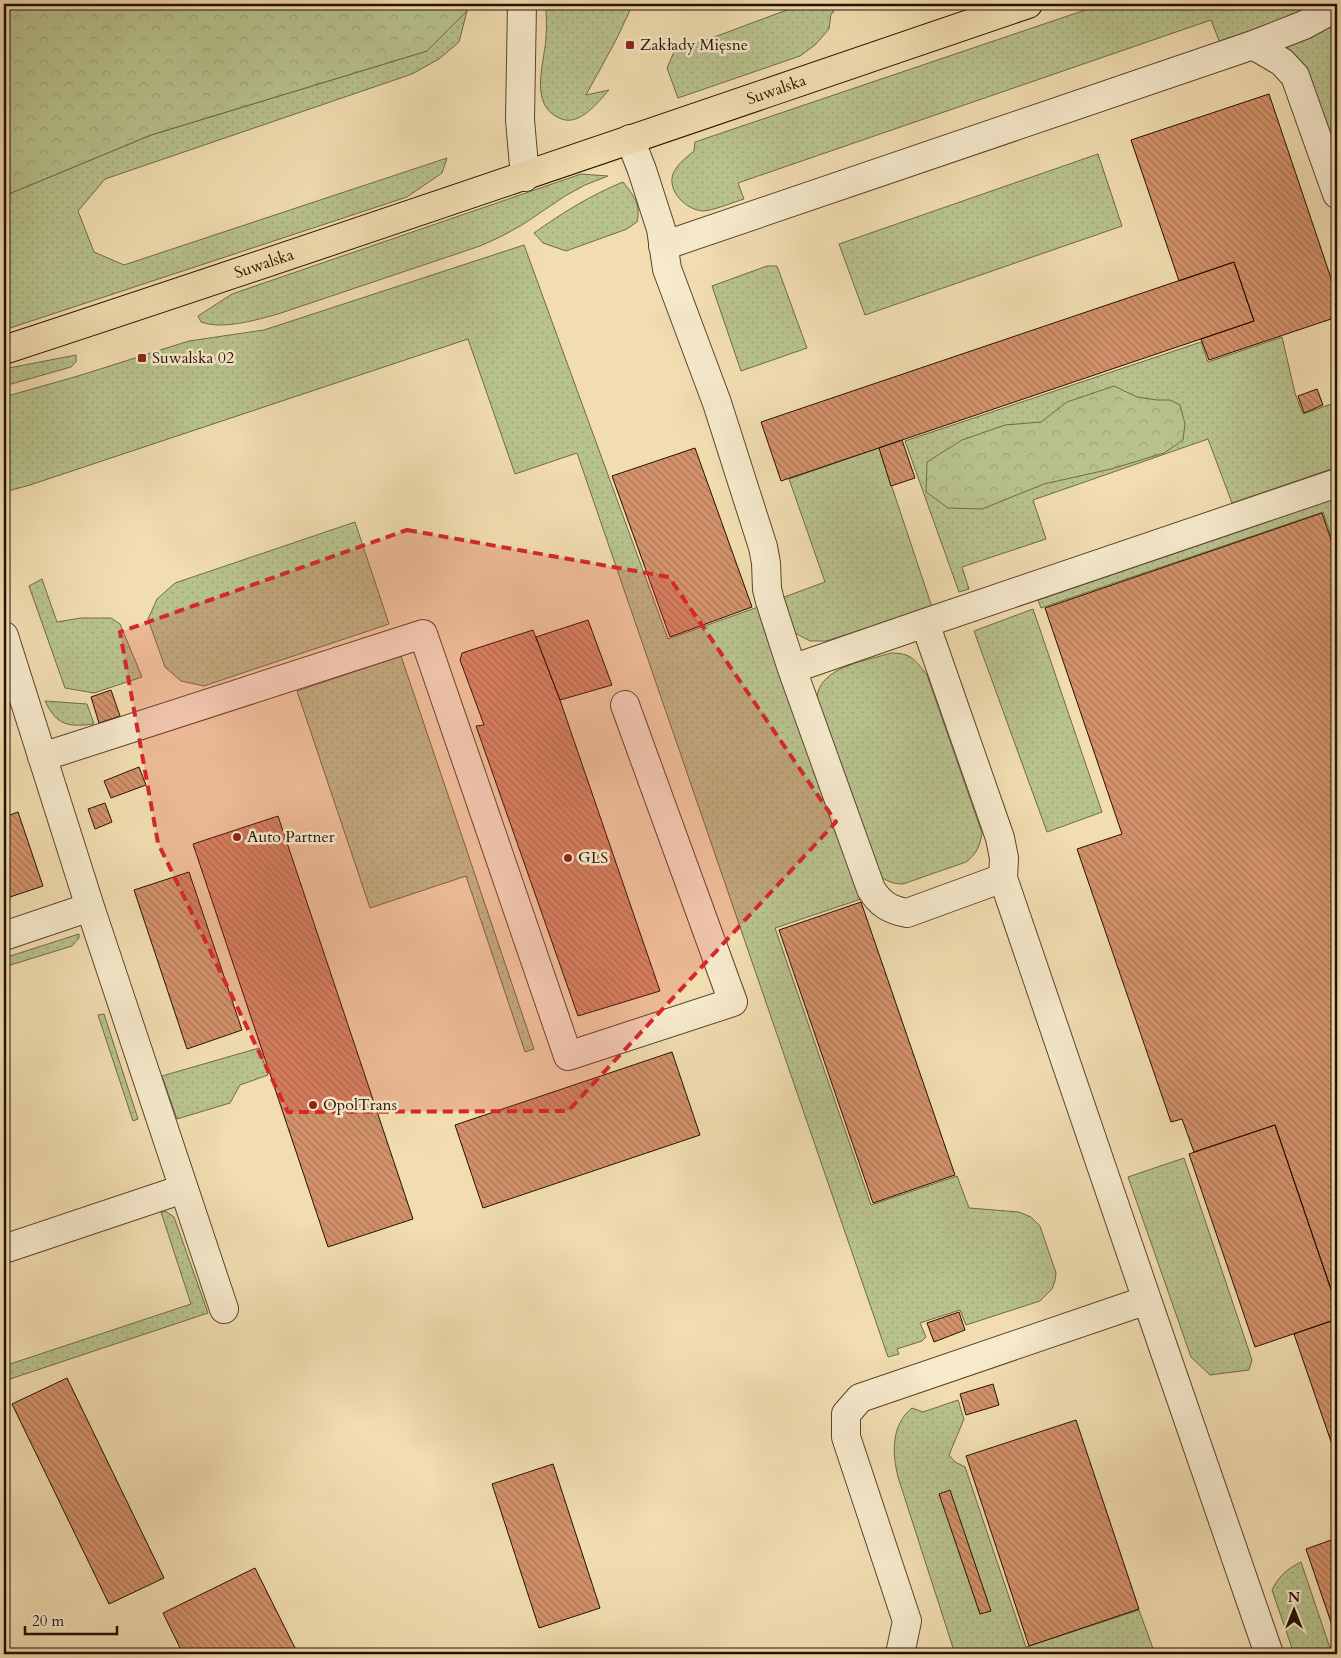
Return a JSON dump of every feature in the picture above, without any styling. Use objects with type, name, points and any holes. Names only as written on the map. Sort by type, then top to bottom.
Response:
[{"type":"main road","name":"Suwalska","points":[[4,350],[525,177],[630,139],[1028,4]]},
{"type":"street","points":[[522,4],[520,120],[525,177]]},
{"type":"street","points":[[663,246],[1253,45],[1304,25],[1337,7]]},
{"type":"street","points":[[1253,45],[1282,62],[1295,76],[1337,194]]},
{"type":"street","points":[[630,139],[661,229],[667,268],[717,403],[763,547],[770,601],[792,669],[871,889],[877,899],[886,906],[895,911],[907,913],[1003,878]]},
{"type":"street","points":[[792,669],[1337,483]]},
{"type":"street","points":[[925,623],[1000,838],[1004,858],[1003,878],[1269,1654]]},
{"type":"street","points":[[42,756],[423,634],[568,1056],[733,1002],[625,705]]},
{"type":"street","points":[[4,636],[90,907],[224,1309]]},
{"type":"street","points":[[4,936],[90,907]]},
{"type":"street","points":[[4,1249],[183,1189]]},
{"type":"street","points":[[900,1654],[907,1621],[846,1437],[846,1414],[860,1398],[1147,1300]]},
{"type":"highlighted area","points":[[407,530],[669,577],[836,822],[568,1111],[288,1112],[158,843],[120,632]]},
{"type":"green space","points":[[4,4],[468,4],[467,11],[427,51],[151,135],[4,196]]},
{"type":"green space","points":[[546,4],[633,4],[586,95],[609,90],[594,107],[574,120],[559,118],[550,112],[541,94],[541,71],[546,34]]},
{"type":"green space","points":[[803,4],[830,4],[834,12],[831,14],[829,29],[815,45],[800,56],[678,98],[667,68],[674,52]]},
{"type":"green space","points":[[1103,4],[1327,4],[1220,43],[1211,20],[738,183],[744,199],[707,211],[690,207],[675,193],[672,180],[673,174],[679,164],[694,151],[695,142]]},
{"type":"green space","points":[[467,11],[459,42],[439,59],[412,74],[105,179],[78,211],[94,252],[124,265],[447,158],[442,173],[407,197],[4,330],[4,196],[151,135],[427,51]]},
{"type":"green space","points":[[1337,17],[1337,172],[1278,43]]},
{"type":"green space","points":[[1098,154],[1122,226],[865,315],[839,244]]},
{"type":"green space","points":[[581,174],[608,176],[585,185],[522,225],[480,246],[260,319],[219,325],[201,322],[198,316],[232,294]]},
{"type":"green space","points":[[623,182],[633,196],[638,210],[637,222],[627,229],[566,251],[543,243],[534,233],[577,205]]},
{"type":"green space","points":[[524,245],[668,639],[761,606],[861,899],[775,928],[871,1205],[957,1176],[969,1208],[1019,1212],[1031,1217],[1040,1226],[1056,1273],[1052,1289],[1040,1301],[966,1325],[960,1310],[920,1323],[926,1337],[922,1341],[897,1349],[899,1354],[888,1357],[577,453],[515,474],[468,339],[4,492],[4,397],[189,341],[264,330]]},
{"type":"green space","points":[[767,266],[777,266],[807,348],[741,371],[712,286]]},
{"type":"green space","points":[[1282,337],[1295,393],[1303,414],[1337,402],[1337,467],[1232,503],[1208,439],[1033,500],[1046,539],[962,567],[969,589],[959,592],[905,441],[1201,342],[1208,362]]},
{"type":"green space","points":[[76,355],[76,362],[71,367],[4,386],[4,369]]},
{"type":"green space","points":[[1114,386],[1137,397],[1170,400],[1180,405],[1185,424],[1183,440],[1164,453],[1111,469],[1044,484],[982,509],[948,508],[926,492],[927,462],[962,440],[1005,425],[1041,422],[1067,402]]},
{"type":"green space","points":[[879,448],[932,607],[826,641],[810,641],[793,632],[779,599],[825,582],[789,479]]},
{"type":"green space","points":[[1337,497],[1337,553],[1323,512],[1041,608],[1038,600]]},
{"type":"green space","points":[[355,522],[389,624],[204,686],[181,681],[165,667],[148,619],[157,599],[175,583]]},
{"type":"green space","points":[[42,579],[57,622],[81,618],[111,618],[120,624],[142,677],[94,693],[65,688],[29,586]]},
{"type":"green space","points":[[1033,609],[1102,812],[1047,832],[974,631]]},
{"type":"green space","points":[[891,653],[904,654],[912,658],[927,675],[982,833],[977,850],[966,862],[903,884],[890,882],[879,876],[817,708],[818,692],[822,683],[829,676],[849,665]]},
{"type":"green space","points":[[401,656],[534,1049],[525,1052],[466,876],[370,908],[297,691]]},
{"type":"green space","points":[[45,701],[87,704],[94,724],[70,725],[64,723],[54,716]]},
{"type":"green space","points":[[79,934],[79,938],[72,946],[4,967],[4,958]]},
{"type":"green space","points":[[104,1014],[138,1119],[133,1121],[98,1015]]},
{"type":"green space","points":[[259,1048],[268,1075],[240,1085],[230,1103],[177,1119],[162,1076]]},
{"type":"green space","points":[[1184,1158],[1252,1360],[1249,1370],[1210,1375],[1191,1357],[1128,1177]]},
{"type":"green space","points":[[165,1211],[174,1217],[208,1313],[4,1381],[4,1366],[191,1304],[161,1212]]},
{"type":"green space","points":[[958,1400],[964,1419],[949,1455],[955,1462],[965,1467],[1026,1647],[1139,1610],[1155,1654],[955,1654],[898,1477],[894,1449],[900,1423],[912,1408],[923,1412]]},
{"type":"green space","points":[[1301,1562],[1332,1654],[1294,1654],[1272,1590],[1284,1573]]},
{"type":"building","points":[[1269,94],[1337,296],[1337,317],[1209,360],[1201,339],[1254,321],[1234,262],[1179,281],[1131,140]]},
{"type":"building","points":[[1234,262],[1254,321],[781,481],[761,422]]},
{"type":"building","points":[[1317,389],[1323,405],[1304,413],[1298,396]]},
{"type":"building","points":[[902,440],[915,478],[891,486],[879,448]]},
{"type":"building","points":[[695,448],[752,607],[670,637],[612,476]]},
{"type":"building","points":[[1322,513],[1337,557],[1337,1307],[1275,1125],[1194,1152],[1182,1119],[1171,1122],[1077,849],[1122,834],[1045,608]]},
{"type":"building","points":[[588,620],[612,685],[560,700],[536,637]]},
{"type":"building","name":"GLS","points":[[533,630],[560,700],[660,991],[578,1016],[476,726],[484,725],[460,660],[462,653]]},
{"type":"building","points":[[111,690],[120,716],[99,723],[91,697]]},
{"type":"building","points":[[139,767],[146,785],[111,798],[104,781]]},
{"type":"building","points":[[105,803],[112,822],[95,829],[88,809]]},
{"type":"building","points":[[18,812],[43,886],[4,899],[4,817]]},
{"type":"building","points":[[278,816],[413,1219],[328,1247],[193,844]]},
{"type":"building","points":[[189,872],[242,1030],[187,1049],[134,890]]},
{"type":"building","points":[[861,902],[955,1175],[873,1203],[779,930]]},
{"type":"building","points":[[672,1052],[700,1135],[483,1208],[455,1125]]},
{"type":"building","points":[[1275,1125],[1337,1307],[1337,1319],[1255,1347],[1189,1154]]},
{"type":"building","points":[[959,1312],[965,1330],[934,1342],[927,1323]]},
{"type":"building","points":[[1337,1319],[1337,1459],[1294,1334]]},
{"type":"building","points":[[67,1378],[164,1578],[109,1604],[12,1404]]},
{"type":"building","points":[[993,1384],[999,1405],[966,1415],[960,1394]]},
{"type":"building","points":[[1076,1420],[1139,1609],[1029,1646],[966,1456]]},
{"type":"building","points":[[553,1464],[600,1608],[539,1628],[492,1484]]},
{"type":"building","points":[[950,1490],[991,1611],[980,1614],[939,1494]]},
{"type":"building","points":[[1337,1538],[1337,1640],[1306,1549]]},
{"type":"building","points":[[255,1568],[298,1654],[183,1654],[163,1613]]},
{"type":"place","name":"Zakłady Mięsne","points":[[630,45]]},
{"type":"place","name":"Suwalska 02","points":[[142,358]]},
{"type":"place","name":"Auto Partner","points":[[237,837]]},
{"type":"place","name":"GLS","points":[[568,858]]},
{"type":"place","name":"OpolTrans","points":[[313,1105]]}]
